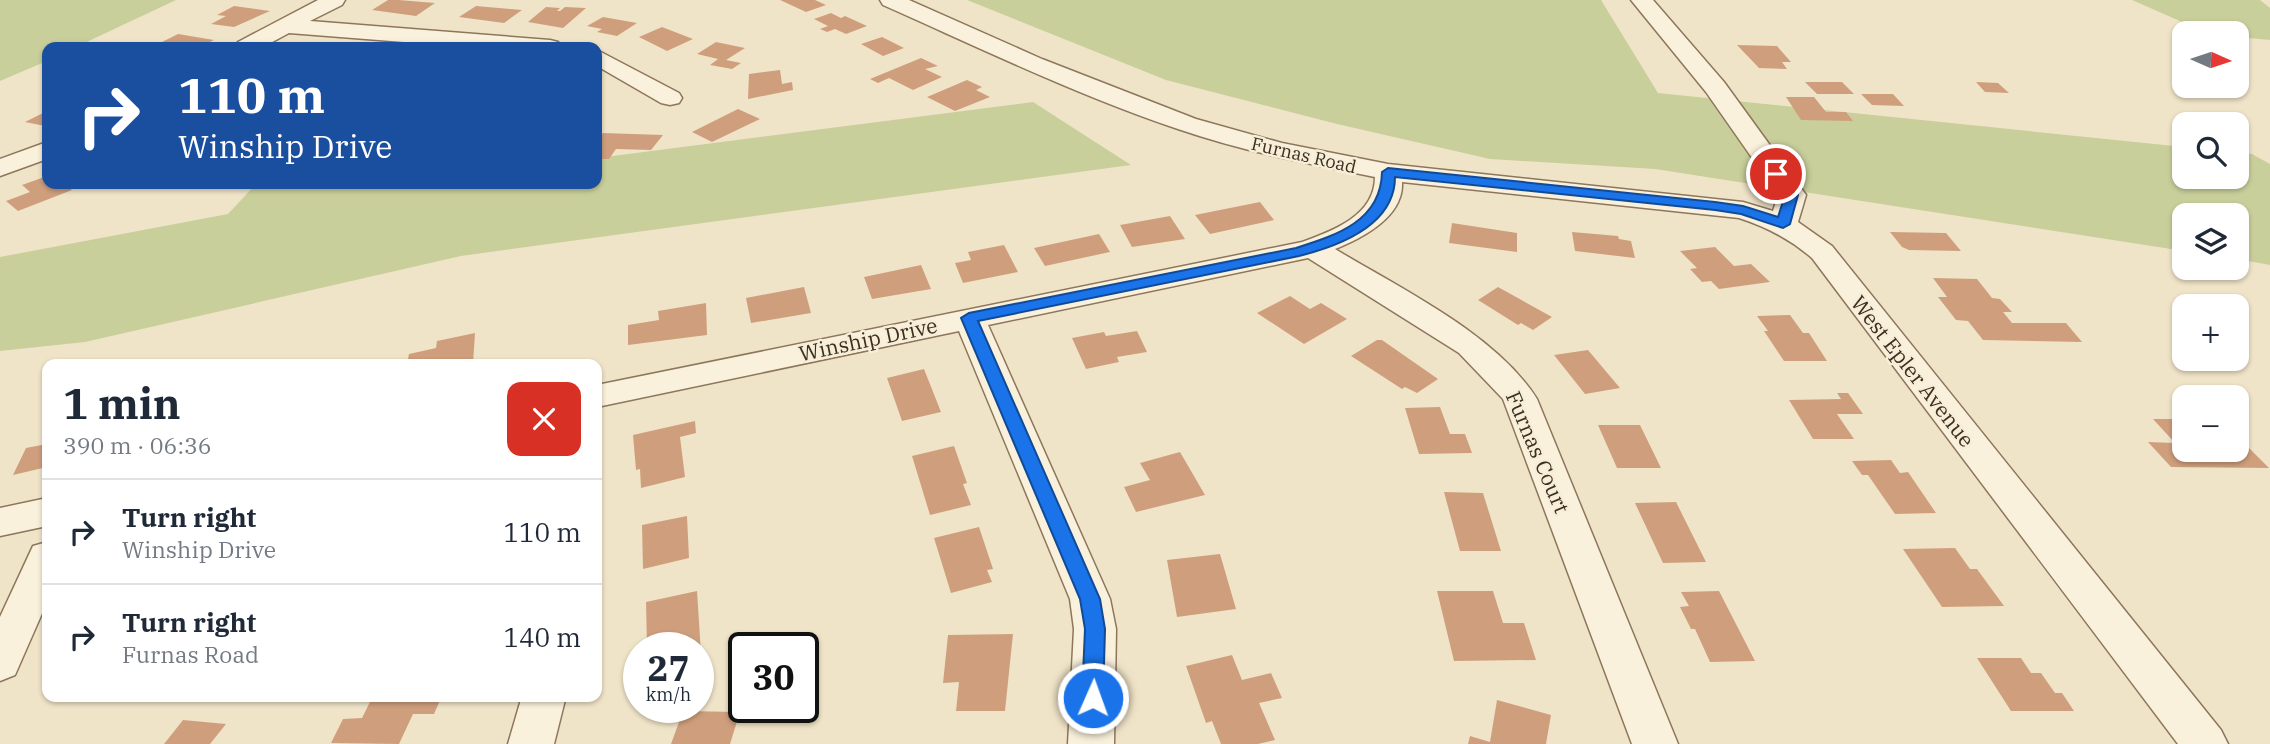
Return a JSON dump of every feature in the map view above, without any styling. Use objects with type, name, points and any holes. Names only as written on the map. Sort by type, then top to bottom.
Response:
[{"type":"street","points":[[255,42],[334,0]]},
{"type":"street","name":"Furnas Road","points":[[891,0],[1034,64],[1187,124],[1278,150],[1388,172],[1743,210],[1783,224]]},
{"type":"street","points":[[1642,0],[1714,88],[1792,195],[1783,224]]},
{"type":"street","points":[[285,26],[487,42]]},
{"type":"street","points":[[602,60],[670,98]]},
{"type":"street","points":[[0,168],[42,152]]},
{"type":"street","name":"Winship Drive","points":[[602,395],[1312,248],[1357,228],[1376,213],[1388,190],[1388,172]]},
{"type":"street","name":"West Epler Avenue","points":[[1783,224],[1803,235],[1822,252],[2206,744]]},
{"type":"street","name":"Furnas Court","points":[[1312,248],[1469,346],[1491,362],[1512,386],[1520,399],[1655,744]]},
{"type":"street","points":[[969,318],[1090,599],[1095,629],[1091,744]]},
{"type":"street","points":[[0,522],[42,513]]},
{"type":"street","points":[[0,663],[42,568]]},
{"type":"street","points":[[531,744],[542,702]]},
{"type":"green space","points":[[0,0],[176,0],[87,42],[42,42],[42,63],[0,81]]},
{"type":"green space","points":[[967,0],[1601,0],[1658,93],[2172,146],[2172,189],[2249,189],[2249,154],[2252,154],[2270,164],[2270,265],[2249,261],[2249,203],[2172,203],[2172,249],[1655,169],[1490,159],[1337,124],[1166,80]]},
{"type":"green space","points":[[2132,0],[2260,0],[2270,8],[2270,40],[2249,38],[2249,21],[2180,21]]},
{"type":"green space","points":[[1033,102],[1131,165],[461,256],[85,342],[0,351],[0,257],[228,214],[251,189],[602,189],[602,157]]},
{"type":"building","points":[[388,0],[435,3],[416,16],[372,10]]},
{"type":"building","points":[[780,0],[815,0],[826,5],[806,12]]},
{"type":"building","points":[[234,6],[270,11],[234,27],[211,24],[226,16],[217,15]]},
{"type":"building","points":[[476,6],[522,10],[504,23],[459,17]]},
{"type":"building","points":[[546,7],[560,8],[557,11],[565,7],[586,8],[563,28],[528,22]]},
{"type":"building","points":[[831,13],[867,26],[846,34],[835,29],[827,32],[820,29],[828,26],[814,19]]},
{"type":"building","points":[[603,17],[637,23],[617,36],[597,32],[602,29],[587,26]]},
{"type":"building","points":[[662,27],[693,39],[667,51],[639,37]]},
{"type":"building","points":[[178,34],[214,40],[210,42],[162,42]]},
{"type":"building","points":[[882,37],[904,48],[883,56],[861,44]]},
{"type":"building","points":[[716,42],[745,48],[726,60],[741,63],[732,69],[710,65],[718,59],[697,54]]},
{"type":"building","points":[[1737,45],[1777,46],[1791,62],[1782,62],[1787,69],[1759,68]]},
{"type":"building","points":[[921,58],[938,66],[925,69],[942,77],[913,90],[889,78],[878,83],[870,79]]},
{"type":"building","points":[[780,70],[782,84],[792,82],[793,90],[748,99],[749,74]]},
{"type":"building","points":[[967,80],[982,87],[976,90],[990,97],[955,111],[927,97]]},
{"type":"building","points":[[1805,82],[1842,82],[1854,94],[1817,94]]},
{"type":"building","points":[[1976,82],[1998,83],[2009,93],[1985,92]]},
{"type":"building","points":[[1861,94],[1893,94],[1904,106],[1872,105]]},
{"type":"building","points":[[1786,97],[1814,97],[1826,112],[1846,112],[1853,121],[1801,120]]},
{"type":"building","points":[[738,109],[760,119],[712,142],[692,132]]},
{"type":"building","points":[[42,114],[42,125],[25,122]]},
{"type":"building","points":[[602,134],[663,135],[651,150],[616,149],[609,159],[602,159]]},
{"type":"building","points":[[42,178],[42,189],[72,190],[18,211],[6,201],[30,192],[22,185]]},
{"type":"building","points":[[1260,202],[1274,220],[1210,234],[1195,215]]},
{"type":"building","points":[[1170,216],[1185,239],[1132,247],[1120,225]]},
{"type":"building","points":[[1452,223],[1517,233],[1517,252],[1449,243]]},
{"type":"building","points":[[1572,232],[1618,236],[1619,239],[1631,241],[1635,258],[1575,251]]},
{"type":"building","points":[[1890,232],[1946,233],[1961,251],[1909,250],[1902,247]]},
{"type":"building","points":[[1099,234],[1110,252],[1045,266],[1034,248]]},
{"type":"building","points":[[1004,245],[1018,272],[963,283],[955,263],[971,260],[968,252]]},
{"type":"building","points":[[1715,247],[1734,266],[1751,264],[1770,282],[1719,289],[1711,281],[1702,282],[1690,269],[1697,268],[1680,251]]},
{"type":"building","points":[[921,265],[931,289],[872,299],[864,277]]},
{"type":"building","points":[[1933,278],[1977,279],[1992,298],[2000,299],[2012,312],[2003,312],[2012,323],[2066,323],[2082,342],[1983,340],[1968,321],[1956,320],[1938,297],[1947,297]]},
{"type":"building","points":[[804,287],[811,313],[751,323],[746,298]]},
{"type":"building","points":[[1498,287],[1552,317],[1533,330],[1521,323],[1518,325],[1478,300]]},
{"type":"building","points":[[1290,296],[1310,309],[1321,303],[1347,319],[1304,344],[1257,313]]},
{"type":"building","points":[[706,303],[707,335],[628,345],[628,325],[659,320],[658,311]]},
{"type":"building","points":[[1790,315],[1803,333],[1809,333],[1827,361],[1784,361],[1757,316]]},
{"type":"building","points":[[1137,331],[1147,352],[1117,357],[1119,362],[1086,369],[1072,338],[1104,332],[1106,336]]},
{"type":"building","points":[[475,333],[473,359],[408,359],[409,354],[436,348],[437,341]]},
{"type":"building","points":[[1377,340],[1382,340],[1438,379],[1417,393],[1405,387],[1402,389],[1351,356]]},
{"type":"building","points":[[1588,350],[1620,388],[1585,394],[1554,355]]},
{"type":"building","points":[[924,369],[941,412],[902,421],[887,378]]},
{"type":"building","points":[[1837,393],[1848,393],[1863,414],[1837,414],[1854,439],[1813,439],[1789,400],[1841,399]]},
{"type":"building","points":[[1440,407],[1450,434],[1465,434],[1472,453],[1419,454],[1405,408]]},
{"type":"building","points":[[2153,419],[2172,419],[2172,440]]},
{"type":"building","points":[[695,421],[696,433],[680,437],[685,477],[641,488],[640,469],[636,470],[633,435]]},
{"type":"building","points":[[1598,425],[1640,425],[1661,468],[1617,468]]},
{"type":"building","points":[[2148,442],[2172,443],[2172,462],[2249,462],[2249,448],[2269,468],[2171,467]]},
{"type":"building","points":[[42,445],[42,468],[13,475],[26,448]]},
{"type":"building","points":[[954,446],[967,483],[963,484],[971,505],[930,515],[912,456]]},
{"type":"building","points":[[1180,452],[1205,495],[1136,512],[1124,487],[1150,480],[1140,463]]},
{"type":"building","points":[[1891,460],[1900,473],[1908,472],[1936,513],[1895,514],[1868,475],[1862,475],[1852,461]]},
{"type":"building","points":[[1444,492],[1483,493],[1501,551],[1460,551]]},
{"type":"building","points":[[1676,502],[1706,562],[1663,563],[1635,503]]},
{"type":"building","points":[[687,516],[689,558],[643,569],[642,525]]},
{"type":"building","points":[[979,527],[993,569],[987,570],[992,582],[951,593],[934,538]]},
{"type":"building","points":[[1955,548],[1970,569],[1977,569],[2004,606],[1942,607],[1903,549]]},
{"type":"building","points":[[1220,554],[1236,609],[1177,617],[1167,560]]},
{"type":"building","points":[[697,591],[700,632],[647,632],[646,602]]},
{"type":"building","points":[[1437,591],[1493,591],[1503,623],[1524,623],[1536,660],[1454,661]]},
{"type":"building","points":[[1719,591],[1755,661],[1710,662],[1695,629],[1691,629],[1680,607],[1689,606],[1681,592]]},
{"type":"building","points":[[1013,634],[1005,711],[956,711],[959,682],[943,683],[948,635]]},
{"type":"building","points":[[1232,655],[1242,680],[1271,673],[1282,698],[1259,703],[1275,740],[1258,744],[1221,744],[1212,721],[1206,723],[1186,666]]},
{"type":"building","points":[[1977,658],[2021,658],[2031,673],[2041,673],[2055,693],[2062,693],[2074,711],[2011,711]]},
{"type":"building","points":[[1497,700],[1551,715],[1546,744],[1468,744],[1470,736],[1490,742]]},
{"type":"building","points":[[370,702],[439,702],[434,714],[413,714],[399,744],[331,743],[343,719],[362,718]]},
{"type":"building","points":[[714,712],[728,712],[728,723],[737,723],[730,744],[671,744],[679,723],[714,723]]},
{"type":"building","points":[[183,720],[226,724],[210,744],[164,744]]},
{"type":"route","points":[[1093,698],[1095,629],[1092,624],[1090,599],[969,318],[1299,252],[1332,241],[1357,228],[1376,213],[1388,190],[1388,172],[1715,206],[1743,210],[1783,224],[1792,195],[1776,174]]}]
